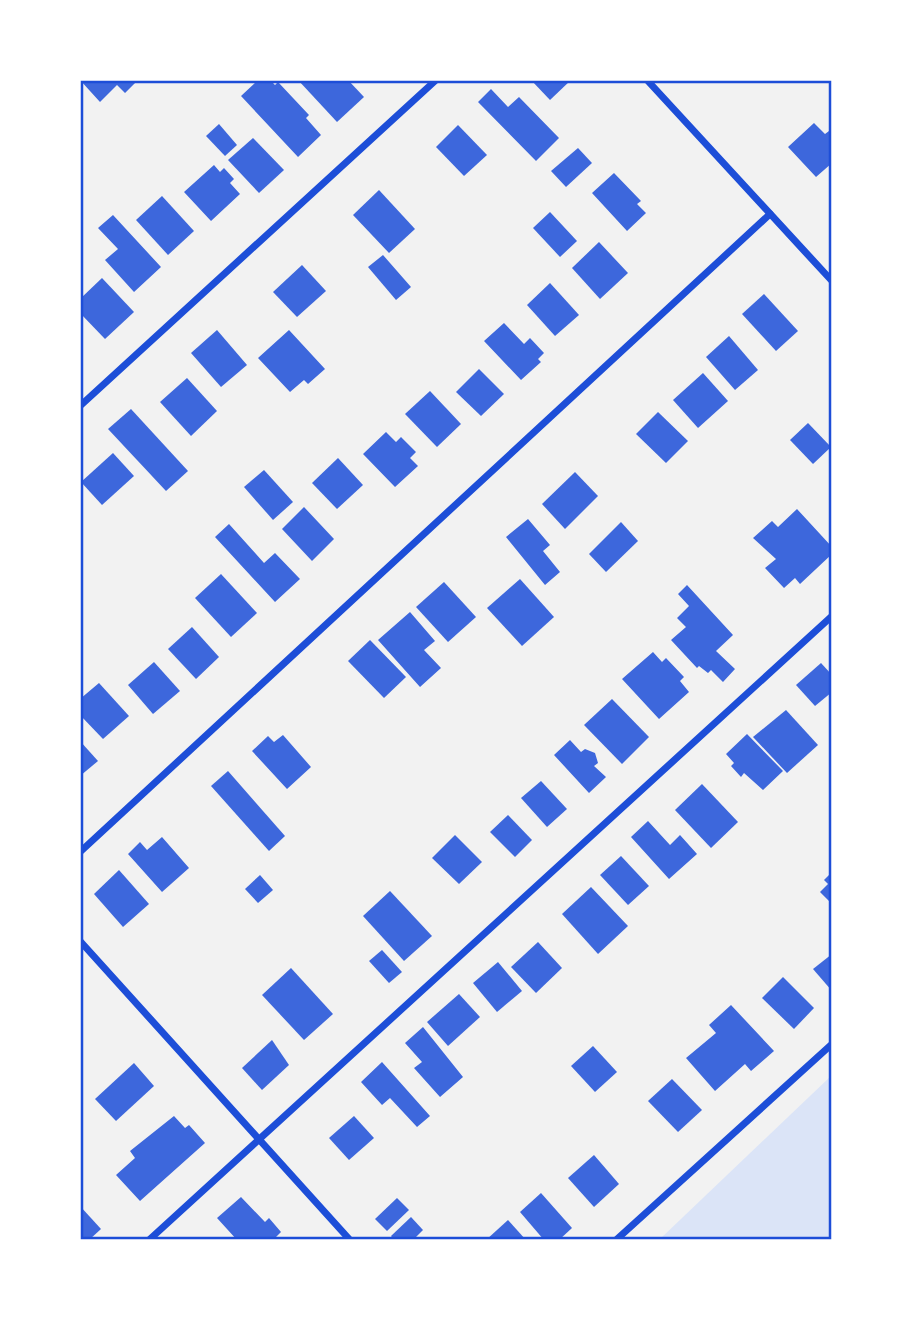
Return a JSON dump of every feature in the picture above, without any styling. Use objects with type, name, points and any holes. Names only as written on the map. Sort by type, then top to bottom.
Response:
[{"type":"street","points":[[80,406],[436,80]]},
{"type":"street","points":[[647,80],[831,281]]},
{"type":"street","points":[[80,852],[770,214]]},
{"type":"street","points":[[149,1240],[831,615]]},
{"type":"street","points":[[80,941],[350,1240]]},
{"type":"street","points":[[616,1240],[831,1044]]},
{"type":"shaded area","points":[[831,1076],[831,1239],[660,1239]]},
{"type":"building","points":[[80,80],[138,80],[125,93],[117,85],[100,102]]},
{"type":"building","points":[[258,80],[270,80],[275,85],[278,82],[309,115],[306,118],[321,135],[298,157],[241,96]]},
{"type":"building","points":[[298,80],[348,80],[364,97],[337,122]]},
{"type":"building","points":[[531,80],[571,80],[550,100]]},
{"type":"building","points":[[491,89],[508,107],[519,97],[559,138],[536,161],[478,102]]},
{"type":"building","points":[[814,123],[825,134],[829,131],[832,134],[832,163],[816,177],[788,147]]},
{"type":"building","points":[[219,124],[237,145],[225,156],[206,136]]},
{"type":"building","points":[[458,125],[487,155],[464,176],[436,147]]},
{"type":"building","points":[[253,138],[284,170],[259,193],[228,160]]},
{"type":"building","points":[[578,148],[592,163],[566,187],[551,171]]},
{"type":"building","points":[[214,165],[220,172],[224,168],[234,179],[230,183],[240,194],[211,221],[184,192]]},
{"type":"building","points":[[614,173],[641,201],[637,204],[646,213],[627,231],[592,193]]},
{"type":"building","points":[[379,190],[415,229],[389,253],[353,215]]},
{"type":"building","points":[[162,196],[194,231],[168,255],[136,220]]},
{"type":"building","points":[[550,212],[577,241],[560,257],[533,228]]},
{"type":"building","points":[[113,215],[161,267],[134,292],[105,260],[118,249],[98,228]]},
{"type":"building","points":[[599,242],[628,273],[600,299],[572,268]]},
{"type":"building","points":[[383,255],[411,287],[396,300],[368,267]]},
{"type":"building","points":[[302,265],[326,291],[297,317],[273,292]]},
{"type":"building","points":[[102,278],[134,312],[105,339],[80,313],[80,299]]},
{"type":"building","points":[[550,283],[579,315],[555,336],[527,305]]},
{"type":"building","points":[[764,294],[798,331],[776,351],[742,314]]},
{"type":"building","points":[[504,323],[524,344],[530,338],[544,353],[538,359],[541,362],[521,380],[484,341]]},
{"type":"building","points":[[217,330],[247,365],[221,387],[191,353]]},
{"type":"building","points":[[289,330],[325,369],[308,384],[304,380],[290,392],[258,358]]},
{"type":"building","points":[[729,336],[758,370],[735,390],[706,357]]},
{"type":"building","points":[[479,369],[504,394],[481,416],[456,392]]},
{"type":"building","points":[[703,373],[728,401],[698,428],[673,400]]},
{"type":"building","points":[[187,378],[217,411],[191,436],[160,402]]},
{"type":"building","points":[[430,391],[461,424],[437,447],[405,414]]},
{"type":"building","points":[[131,409],[188,471],[166,491],[108,429]]},
{"type":"building","points":[[658,412],[688,441],[666,463],[636,434]]},
{"type":"building","points":[[808,423],[831,447],[813,464],[790,440]]},
{"type":"building","points":[[386,432],[396,442],[401,437],[416,452],[410,458],[418,466],[395,487],[363,454]]},
{"type":"building","points":[[113,453],[134,476],[102,505],[81,482]]},
{"type":"building","points":[[338,458],[363,485],[337,509],[312,483]]},
{"type":"building","points":[[264,470],[293,502],[273,520],[244,487]]},
{"type":"building","points":[[575,472],[598,496],[565,529],[542,504]]},
{"type":"building","points":[[304,507],[334,539],[312,561],[282,529]]},
{"type":"building","points":[[797,509],[832,547],[832,554],[800,584],[795,578],[784,588],[765,568],[776,559],[753,538],[772,521],[778,527]]},
{"type":"building","points":[[528,519],[550,545],[543,551],[560,572],[545,585],[506,537]]},
{"type":"building","points":[[621,522],[638,541],[606,572],[589,554]]},
{"type":"building","points":[[229,524],[264,563],[275,553],[300,579],[275,602],[215,537]]},
{"type":"building","points":[[221,574],[257,613],[231,637],[195,598]]},
{"type":"building","points":[[520,579],[554,617],[522,646],[487,608]]},
{"type":"building","points":[[444,582],[476,617],[448,642],[416,607]]},
{"type":"building","points":[[687,585],[733,635],[716,651],[735,669],[723,682],[711,670],[708,673],[699,666],[697,668],[671,640],[686,627],[677,618],[689,606],[678,594]]},
{"type":"building","points":[[410,612],[435,641],[424,650],[441,668],[420,687],[378,640]]},
{"type":"building","points":[[192,627],[219,657],[196,679],[168,649]]},
{"type":"building","points":[[370,640],[406,677],[384,698],[348,661]]},
{"type":"building","points":[[653,652],[662,662],[666,658],[684,677],[680,681],[689,692],[659,719],[622,679]]},
{"type":"building","points":[[154,662],[180,691],[153,714],[128,685]]},
{"type":"building","points":[[821,663],[832,675],[832,692],[815,706],[796,685]]},
{"type":"building","points":[[99,683],[129,716],[103,739],[80,715],[80,699]]},
{"type":"building","points":[[612,699],[649,737],[622,764],[584,725]]},
{"type":"building","points":[[786,710],[818,745],[787,773],[753,737]]},
{"type":"building","points":[[747,734],[783,771],[763,790],[744,773],[741,777],[731,766],[734,763],[726,754]]},
{"type":"building","points":[[283,735],[311,767],[287,789],[252,751],[268,736],[274,742]]},
{"type":"building","points":[[570,740],[581,752],[585,749],[595,753],[598,763],[594,766],[606,777],[589,793],[554,755]]},
{"type":"building","points":[[80,741],[98,761],[80,776]]},
{"type":"building","points":[[228,771],[285,836],[269,851],[211,786]]},
{"type":"building","points":[[541,781],[567,809],[547,827],[521,798]]},
{"type":"building","points":[[702,784],[738,822],[711,848],[675,810]]},
{"type":"building","points":[[508,815],[532,840],[515,857],[490,832]]},
{"type":"building","points":[[648,821],[670,845],[680,835],[697,854],[669,879],[631,837]]},
{"type":"building","points":[[455,835],[482,862],[459,884],[432,858]]},
{"type":"building","points":[[162,837],[189,868],[162,892],[128,854],[140,842],[147,850]]},
{"type":"building","points":[[621,856],[649,886],[628,905],[600,875]]},
{"type":"building","points":[[119,870],[149,904],[123,927],[94,894]]},
{"type":"building","points":[[832,872],[832,904],[820,892],[828,884],[824,880]]},
{"type":"building","points":[[260,875],[273,890],[258,903],[245,889]]},
{"type":"building","points":[[591,887],[628,926],[598,954],[562,914]]},
{"type":"building","points":[[390,891],[432,936],[404,961],[363,916]]},
{"type":"building","points":[[538,942],[562,968],[536,993],[511,967]]},
{"type":"building","points":[[382,950],[402,972],[389,983],[369,961]]},
{"type":"building","points":[[832,954],[832,991],[813,969]]},
{"type":"building","points":[[498,962],[522,991],[497,1012],[473,983]]},
{"type":"building","points":[[291,968],[333,1014],[304,1040],[262,995]]},
{"type":"building","points":[[783,977],[814,1008],[794,1029],[762,998]]},
{"type":"building","points":[[459,994],[480,1017],[448,1046],[427,1022]]},
{"type":"building","points":[[731,1005],[774,1051],[751,1071],[745,1064],[715,1091],[686,1058],[716,1033],[709,1025]]},
{"type":"building","points":[[423,1027],[463,1077],[440,1097],[414,1068],[422,1062],[405,1043]]},
{"type":"building","points":[[272,1040],[289,1065],[262,1090],[242,1068]]},
{"type":"building","points":[[593,1046],[617,1072],[595,1092],[571,1066]]},
{"type":"building","points":[[382,1062],[430,1116],[417,1127],[390,1098],[382,1105],[361,1082]]},
{"type":"building","points":[[134,1063],[154,1086],[116,1121],[95,1099]]},
{"type":"building","points":[[672,1079],[702,1110],[678,1132],[648,1101]]},
{"type":"building","points":[[174,1116],[185,1128],[189,1125],[205,1143],[140,1201],[116,1175],[135,1158],[130,1151]]},
{"type":"building","points":[[354,1116],[374,1138],[349,1160],[329,1138]]},
{"type":"building","points":[[594,1155],[619,1184],[594,1207],[568,1178]]},
{"type":"building","points":[[541,1193],[572,1228],[559,1240],[544,1240],[520,1212]]},
{"type":"building","points":[[241,1197],[265,1222],[269,1218],[281,1232],[273,1240],[237,1240],[217,1218]]},
{"type":"building","points":[[397,1198],[409,1210],[387,1231],[375,1219]]},
{"type":"building","points":[[80,1206],[101,1229],[89,1240],[80,1240]]},
{"type":"building","points":[[411,1217],[423,1230],[413,1240],[394,1240],[391,1236]]},
{"type":"building","points":[[508,1220],[526,1240],[486,1240]]}]
